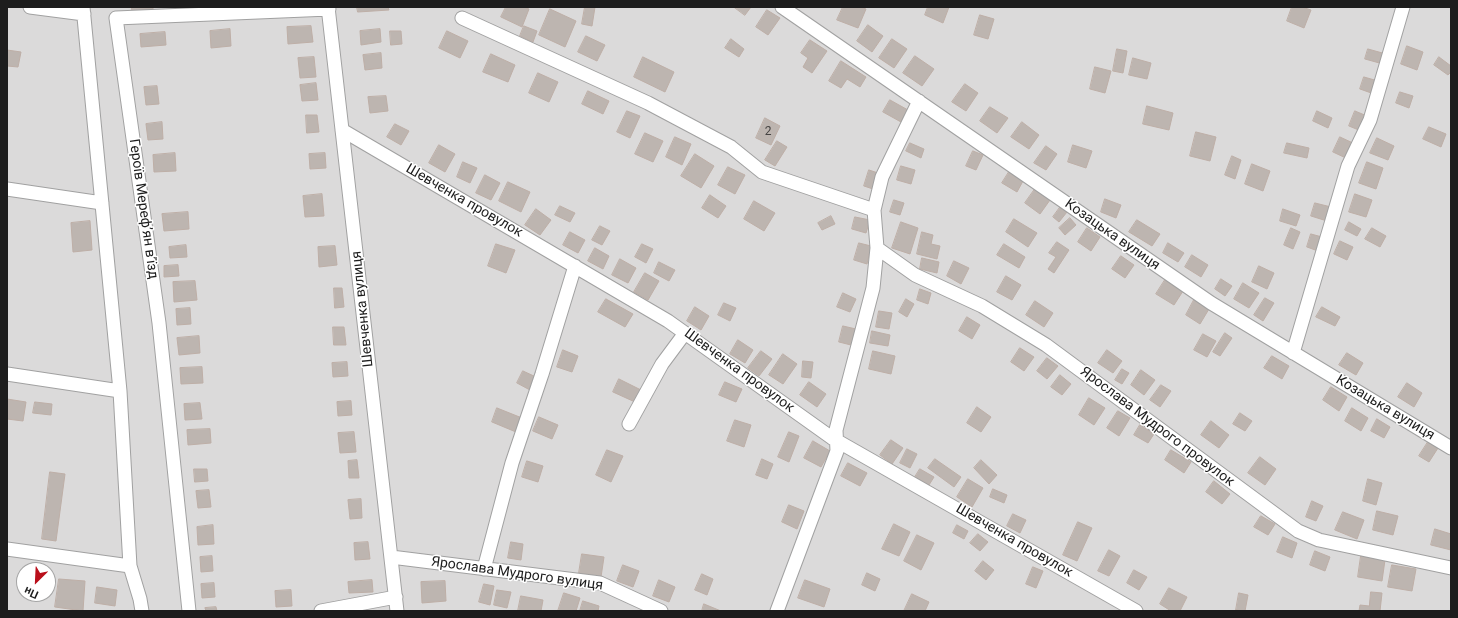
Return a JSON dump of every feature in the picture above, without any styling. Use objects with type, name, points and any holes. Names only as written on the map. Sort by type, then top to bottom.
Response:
[{"type":"street","points":[[30,7],[83,11],[120,391],[130,566],[142,611]]},
{"type":"street","name":"Козацька вулиця","points":[[782,7],[1211,303],[1451,448]]},
{"type":"street","points":[[1293,353],[1348,166],[1370,120],[1403,7]]},
{"type":"street","name":"Шевченка вулиця","points":[[328,8],[397,611]]},
{"type":"street","name":"Героїв Мерефʼян вʼїзд","points":[[189,611],[159,323],[116,18],[328,8]]},
{"type":"street","points":[[462,18],[648,103],[731,147],[762,172],[874,210]]},
{"type":"street","points":[[777,611],[837,451],[836,430],[873,288],[877,248],[874,210],[882,176],[919,101]]},
{"type":"street","name":"Шевченка провулок","points":[[342,130],[668,321],[837,440],[1136,611]]},
{"type":"street","points":[[7,189],[102,203]]},
{"type":"street","name":"Ярослава Мудрого провулок","points":[[877,248],[915,275],[982,306],[1046,345],[1298,531],[1319,540],[1451,568]]},
{"type":"street","points":[[484,569],[512,463],[542,374],[574,266]]},
{"type":"street","points":[[629,424],[662,364],[685,333]]},
{"type":"street","points":[[7,374],[120,391]]},
{"type":"street","points":[[7,548],[130,566]]},
{"type":"street","name":"Ярослава Мудрого вулиця","points":[[391,557],[600,583],[661,611]]},
{"type":"street","points":[[321,611],[396,597]]},
{"type":"shaded area","points":[[7,7],[1451,7],[1451,611],[7,611]]},
{"type":"building","points":[[132,7],[153,7],[153,11],[132,12]]},
{"type":"building","points":[[357,7],[388,7],[389,10],[358,12]]},
{"type":"building","points":[[506,7],[524,7],[529,9],[522,27],[501,17]]},
{"type":"building","points":[[585,7],[595,7],[592,26],[582,24]]},
{"type":"building","points":[[734,7],[751,7],[745,15]]},
{"type":"building","points":[[843,7],[860,7],[866,9],[858,28],[837,20]]},
{"type":"building","points":[[928,7],[949,7],[943,23],[925,15]]},
{"type":"building","points":[[1292,7],[1302,7],[1311,10],[1304,28],[1287,21]]},
{"type":"building","points":[[550,9],[576,21],[565,47],[539,35]]},
{"type":"building","points":[[767,10],[780,18],[768,35],[756,27]]},
{"type":"building","points":[[980,15],[994,19],[988,39],[974,35]]},
{"type":"building","points":[[868,25],[883,36],[872,52],[857,41]]},
{"type":"building","points":[[311,26],[313,42],[288,44],[287,27]]},
{"type":"building","points":[[524,26],[537,31],[533,42],[520,36]]},
{"type":"building","points":[[230,29],[231,46],[211,48],[210,31]]},
{"type":"building","points":[[380,29],[381,42],[361,45],[360,31]]},
{"type":"building","points":[[390,31],[401,31],[402,44],[391,45]]},
{"type":"building","points":[[447,31],[468,41],[460,58],[439,48]]},
{"type":"building","points":[[165,32],[166,45],[141,47],[140,34]]},
{"type":"building","points":[[586,36],[605,45],[597,61],[578,52]]},
{"type":"building","points":[[731,39],[744,49],[739,57],[725,48]]},
{"type":"building","points":[[892,39],[907,49],[894,68],[879,58]]},
{"type":"building","points":[[810,40],[827,51],[812,73],[803,67],[808,58],[801,53]]},
{"type":"building","points":[[1407,46],[1423,52],[1417,70],[1401,64]]},
{"type":"building","points":[[1117,49],[1127,51],[1123,73],[1113,71]]},
{"type":"building","points":[[1368,49],[1386,54],[1383,64],[1365,59]]},
{"type":"building","points":[[7,50],[21,52],[18,67],[7,66]]},
{"type":"building","points":[[381,53],[382,68],[365,70],[363,55]]},
{"type":"building","points":[[491,54],[515,65],[508,82],[483,72]]},
{"type":"building","points":[[915,56],[934,69],[922,86],[903,73]]},
{"type":"building","points":[[314,57],[316,77],[300,78],[298,58]]},
{"type":"building","points":[[643,57],[674,72],[665,92],[634,77]]},
{"type":"building","points":[[1439,57],[1451,66],[1451,72],[1448,75],[1434,65]]},
{"type":"building","points":[[1133,58],[1151,63],[1147,79],[1129,75]]},
{"type":"building","points":[[841,61],[866,77],[860,87],[847,79],[841,88],[829,81]]},
{"type":"building","points":[[1095,67],[1111,71],[1105,93],[1090,89]]},
{"type":"building","points":[[538,73],[558,82],[549,102],[529,93]]},
{"type":"building","points":[[1364,77],[1378,81],[1374,94],[1360,89]]},
{"type":"building","points":[[316,83],[318,100],[302,101],[300,85]]},
{"type":"building","points":[[965,84],[978,93],[966,111],[952,102]]},
{"type":"building","points":[[157,86],[159,104],[146,105],[144,87]]},
{"type":"building","points":[[588,91],[609,101],[603,114],[582,104]]},
{"type":"building","points":[[1400,92],[1413,96],[1409,108],[1396,103]]},
{"type":"building","points":[[386,96],[388,111],[370,113],[368,97]]},
{"type":"building","points":[[890,100],[908,110],[901,122],[883,112]]},
{"type":"building","points":[[1147,106],[1173,113],[1169,130],[1143,124]]},
{"type":"building","points":[[990,107],[1008,118],[997,133],[980,121]]},
{"type":"building","points":[[627,111],[640,116],[630,138],[617,132]]},
{"type":"building","points":[[1317,111],[1332,118],[1328,128],[1313,121]]},
{"type":"building","points":[[1355,111],[1367,116],[1361,131],[1349,126]]},
{"type":"building","points":[[306,115],[317,115],[319,132],[307,133]]},
{"type":"building","points":[[765,118],[780,126],[771,145],[756,138]]},
{"type":"building","points":[[162,122],[163,139],[148,140],[146,124]]},
{"type":"building","points":[[1022,122],[1039,135],[1029,149],[1011,137]]},
{"type":"building","points":[[395,124],[409,131],[401,145],[387,137]]},
{"type":"building","points":[[1429,127],[1446,134],[1441,147],[1423,139]]},
{"type":"building","points":[[1196,132],[1216,137],[1210,161],[1190,156]]},
{"type":"building","points":[[645,133],[663,141],[653,162],[635,154]]},
{"type":"building","points":[[675,137],[691,144],[682,165],[666,157]]},
{"type":"building","points":[[1340,137],[1355,144],[1348,159],[1333,152]]},
{"type":"building","points":[[1377,138],[1394,146],[1388,160],[1370,153]]},
{"type":"building","points":[[777,141],[787,147],[775,166],[765,160]]},
{"type":"building","points":[[910,143],[924,149],[921,158],[906,151]]},
{"type":"building","points":[[1287,143],[1309,148],[1307,158],[1284,153]]},
{"type":"building","points":[[439,145],[455,154],[445,172],[429,163]]},
{"type":"building","points":[[1073,145],[1092,151],[1086,168],[1068,162]]},
{"type":"building","points":[[1046,146],[1057,154],[1046,170],[1034,163]]},
{"type":"building","points":[[973,151],[983,155],[976,170],[966,166]]},
{"type":"building","points":[[175,153],[176,171],[154,172],[153,155]]},
{"type":"building","points":[[325,153],[326,168],[310,169],[309,154]]},
{"type":"building","points":[[695,154],[714,166],[701,188],[681,176]]},
{"type":"building","points":[[1232,156],[1241,160],[1235,179],[1225,175]]},
{"type":"building","points":[[463,162],[477,168],[470,183],[457,177]]},
{"type":"building","points":[[1367,162],[1383,168],[1376,189],[1359,183]]},
{"type":"building","points":[[1252,164],[1270,171],[1263,191],[1245,184]]},
{"type":"building","points":[[901,166],[915,170],[911,184],[897,180]]},
{"type":"building","points":[[728,167],[745,175],[735,194],[718,185]]},
{"type":"building","points":[[869,170],[878,173],[873,189],[864,186]]},
{"type":"building","points":[[1009,172],[1023,181],[1017,192],[1002,183]]},
{"type":"building","points":[[485,175],[500,183],[491,200],[476,193]]},
{"type":"building","points":[[508,182],[530,192],[521,212],[499,201]]},
{"type":"building","points":[[1035,189],[1050,200],[1040,214],[1025,203]]},
{"type":"building","points":[[322,194],[324,216],[305,217],[303,196]]},
{"type":"building","points":[[1355,194],[1372,200],[1366,217],[1349,212]]},
{"type":"building","points":[[710,195],[726,206],[718,218],[702,208]]},
{"type":"building","points":[[1105,199],[1121,205],[1116,218],[1101,212]]},
{"type":"building","points":[[894,200],[904,203],[900,215],[890,212]]},
{"type":"building","points":[[754,201],[775,213],[764,231],[744,219]]},
{"type":"building","points":[[1315,203],[1331,207],[1327,221],[1311,216]]},
{"type":"building","points":[[560,206],[575,213],[570,222],[555,215]]},
{"type":"building","points":[[1061,206],[1067,212],[1059,222],[1053,217]]},
{"type":"building","points":[[536,209],[551,220],[540,235],[525,225]]},
{"type":"building","points":[[1283,209],[1300,215],[1296,226],[1280,221]]},
{"type":"building","points":[[188,212],[189,229],[164,231],[162,214]]},
{"type":"building","points":[[831,216],[835,224],[822,230],[818,223]]},
{"type":"building","points":[[855,217],[870,220],[866,233],[852,229]]},
{"type":"building","points":[[1070,218],[1076,225],[1065,235],[1059,228]]},
{"type":"building","points":[[1014,219],[1037,233],[1028,247],[1006,232]]},
{"type":"building","points":[[1137,220],[1160,234],[1152,246],[1129,232]]},
{"type":"building","points":[[90,221],[92,250],[73,252],[71,223]]},
{"type":"building","points":[[901,222],[918,228],[910,254],[892,248]]},
{"type":"building","points":[[1349,222],[1361,229],[1357,236],[1345,230]]},
{"type":"building","points":[[600,226],[610,231],[602,245],[592,240]]},
{"type":"building","points":[[1087,228],[1100,237],[1091,251],[1078,242]]},
{"type":"building","points":[[1291,228],[1300,232],[1293,249],[1284,245]]},
{"type":"building","points":[[1372,228],[1386,236],[1380,247],[1365,239]]},
{"type":"building","points":[[570,232],[585,240],[578,253],[563,245]]},
{"type":"building","points":[[922,232],[933,235],[931,244],[940,246],[937,259],[917,254]]},
{"type":"building","points":[[1311,234],[1322,237],[1318,251],[1307,247]]},
{"type":"building","points":[[1340,241],[1353,247],[1347,260],[1334,254]]},
{"type":"building","points":[[1057,242],[1069,250],[1054,273],[1048,269],[1056,257],[1049,253]]},
{"type":"building","points":[[859,243],[871,246],[867,264],[854,260]]},
{"type":"building","points":[[1168,243],[1184,253],[1178,262],[1163,253]]},
{"type":"building","points":[[496,244],[515,250],[506,273],[488,266]]},
{"type":"building","points":[[642,244],[653,249],[646,263],[635,257]]},
{"type":"building","points":[[1004,244],[1025,257],[1019,268],[997,255]]},
{"type":"building","points":[[186,245],[187,257],[170,258],[169,247]]},
{"type":"building","points":[[335,246],[337,265],[319,267],[318,247]]},
{"type":"building","points":[[595,248],[609,256],[603,269],[588,261]]},
{"type":"building","points":[[1192,255],[1208,265],[1201,277],[1185,267]]},
{"type":"building","points":[[1121,256],[1134,265],[1125,278],[1112,269]]},
{"type":"building","points":[[922,258],[939,262],[937,273],[920,269]]},
{"type":"building","points":[[620,259],[636,268],[628,283],[612,275]]},
{"type":"building","points":[[954,261],[969,268],[961,284],[947,276]]},
{"type":"building","points":[[659,262],[675,270],[669,281],[654,273]]},
{"type":"building","points":[[178,265],[179,276],[164,277],[164,266]]},
{"type":"building","points":[[1259,266],[1274,273],[1267,289],[1252,282]]},
{"type":"building","points":[[645,273],[659,281],[648,300],[634,292]]},
{"type":"building","points":[[1006,276],[1021,285],[1012,300],[997,292]]},
{"type":"building","points":[[1221,279],[1232,286],[1225,296],[1215,289]]},
{"type":"building","points":[[1165,280],[1183,291],[1174,305],[1156,294]]},
{"type":"building","points":[[195,281],[197,300],[174,302],[173,282]]},
{"type":"building","points":[[1243,283],[1259,293],[1249,308],[1234,299]]},
{"type":"building","points":[[334,288],[342,288],[344,307],[335,308]]},
{"type":"building","points":[[920,289],[931,293],[928,304],[917,300]]},
{"type":"building","points":[[843,293],[856,299],[850,312],[837,307]]},
{"type":"building","points":[[1265,298],[1274,303],[1263,321],[1254,315]]},
{"type":"building","points":[[606,299],[633,314],[625,327],[598,312]]},
{"type":"building","points":[[906,299],[914,304],[907,317],[899,312]]},
{"type":"building","points":[[1194,300],[1209,309],[1200,324],[1186,315]]},
{"type":"building","points":[[1035,301],[1053,313],[1044,327],[1026,315]]},
{"type":"building","points":[[724,303],[736,308],[730,321],[718,315]]},
{"type":"building","points":[[695,307],[709,316],[701,330],[687,321]]},
{"type":"building","points":[[1322,307],[1340,317],[1335,326],[1316,317]]},
{"type":"building","points":[[190,308],[191,324],[177,325],[176,309]]},
{"type":"building","points":[[879,311],[892,313],[889,329],[876,327]]},
{"type":"building","points":[[967,317],[980,325],[972,339],[959,331]]},
{"type":"building","points":[[843,326],[856,329],[851,345],[839,342]]},
{"type":"building","points":[[333,327],[344,327],[346,345],[334,345]]},
{"type":"building","points":[[872,331],[890,335],[888,346],[870,343]]},
{"type":"building","points":[[1225,333],[1232,338],[1220,356],[1213,352]]},
{"type":"building","points":[[1203,334],[1216,341],[1207,357],[1194,350]]},
{"type":"building","points":[[199,336],[200,353],[179,355],[177,338]]},
{"type":"building","points":[[738,340],[753,350],[745,363],[730,354]]},
{"type":"building","points":[[1020,348],[1034,357],[1024,371],[1011,362]]},
{"type":"building","points":[[563,350],[578,356],[572,372],[557,367]]},
{"type":"building","points":[[1107,350],[1122,361],[1113,373],[1098,363]]},
{"type":"building","points":[[761,351],[772,359],[759,376],[748,368]]},
{"type":"building","points":[[873,351],[895,356],[891,374],[869,369]]},
{"type":"building","points":[[1347,353],[1363,363],[1356,375],[1339,365]]},
{"type":"building","points":[[783,354],[797,364],[783,384],[769,375]]},
{"type":"building","points":[[1272,356],[1289,366],[1282,379],[1264,368]]},
{"type":"building","points":[[1047,358],[1058,366],[1047,379],[1037,371]]},
{"type":"building","points":[[803,361],[813,362],[811,378],[802,377]]},
{"type":"building","points":[[347,362],[348,376],[333,377],[332,363]]},
{"type":"building","points":[[202,367],[203,383],[181,384],[180,368]]},
{"type":"building","points":[[1122,369],[1129,373],[1122,384],[1115,380]]},
{"type":"building","points":[[1141,370],[1155,380],[1144,395],[1131,385]]},
{"type":"building","points":[[523,371],[536,377],[530,390],[517,383]]},
{"type":"building","points":[[1060,375],[1071,384],[1062,395],[1051,387]]},
{"type":"building","points":[[619,379],[641,390],[635,402],[613,392]]},
{"type":"building","points":[[725,382],[742,389],[736,402],[719,395]]},
{"type":"building","points":[[809,382],[826,394],[817,407],[800,395]]},
{"type":"building","points":[[1407,383],[1422,393],[1414,407],[1398,397]]},
{"type":"building","points":[[1161,385],[1171,391],[1160,407],[1150,400]]},
{"type":"building","points":[[1331,387],[1347,397],[1339,411],[1323,400]]},
{"type":"building","points":[[1089,398],[1105,408],[1094,425],[1079,415]]},
{"type":"building","points":[[7,399],[26,402],[23,421],[7,419]]},
{"type":"building","points":[[351,401],[352,415],[338,416],[337,402]]},
{"type":"building","points":[[35,402],[52,404],[51,415],[33,413]]},
{"type":"building","points":[[200,403],[202,419],[185,420],[184,404]]},
{"type":"building","points":[[977,407],[991,417],[981,432],[967,423]]},
{"type":"building","points":[[497,408],[522,418],[516,432],[492,422]]},
{"type":"building","points":[[1352,408],[1368,418],[1361,431],[1345,421]]},
{"type":"building","points":[[1118,411],[1130,418],[1119,436],[1107,428]]},
{"type":"building","points":[[1240,413],[1252,421],[1245,431],[1233,424]]},
{"type":"building","points":[[539,417],[558,425],[552,439],[533,431]]},
{"type":"building","points":[[1377,419],[1390,427],[1384,438],[1371,431]]},
{"type":"building","points":[[735,420],[751,425],[744,447],[727,441]]},
{"type":"building","points":[[1211,421],[1229,435],[1219,448],[1201,435]]},
{"type":"building","points":[[1140,425],[1154,434],[1148,443],[1134,435]]},
{"type":"building","points":[[210,429],[211,443],[188,445],[187,430]]},
{"type":"building","points":[[354,432],[356,452],[340,453],[338,433]]},
{"type":"building","points":[[789,432],[799,436],[789,462],[778,457]]},
{"type":"building","points":[[891,440],[903,448],[892,464],[880,455]]},
{"type":"building","points":[[813,441],[830,451],[821,467],[804,458]]},
{"type":"building","points":[[1428,442],[1438,448],[1429,462],[1419,456]]},
{"type":"building","points":[[907,449],[917,454],[910,468],[900,463]]},
{"type":"building","points":[[607,450],[623,456],[611,482],[596,475]]},
{"type":"building","points":[[1171,450],[1191,462],[1184,473],[1165,460]]},
{"type":"building","points":[[1260,457],[1276,469],[1265,485],[1248,473]]},
{"type":"building","points":[[762,459],[773,464],[767,479],[756,475]]},
{"type":"building","points":[[935,459],[961,477],[954,487],[928,468]]},
{"type":"building","points":[[357,460],[359,478],[349,478],[348,461]]},
{"type":"building","points":[[981,460],[997,475],[989,484],[974,468]]},
{"type":"building","points":[[527,461],[543,466],[538,482],[522,477]]},
{"type":"building","points":[[848,463],[867,473],[860,486],[841,476]]},
{"type":"building","points":[[194,469],[207,469],[208,481],[195,482]]},
{"type":"building","points":[[920,469],[934,477],[929,485],[915,477]]},
{"type":"building","points":[[50,472],[65,474],[56,541],[42,539]]},
{"type":"building","points":[[968,479],[983,488],[972,507],[957,497]]},
{"type":"building","points":[[1368,479],[1382,483],[1376,505],[1363,501]]},
{"type":"building","points":[[1214,481],[1230,494],[1222,504],[1206,492]]},
{"type":"building","points":[[993,489],[1007,495],[1004,503],[990,497]]},
{"type":"building","points":[[209,490],[211,507],[198,508],[196,491]]},
{"type":"building","points":[[361,499],[362,518],[350,519],[348,500]]},
{"type":"building","points":[[1312,501],[1323,506],[1316,521],[1306,517]]},
{"type":"building","points":[[789,505],[804,511],[797,529],[782,522]]},
{"type":"building","points":[[1377,511],[1398,516],[1393,535],[1373,530]]},
{"type":"building","points":[[1343,512],[1364,520],[1357,539],[1335,530]]},
{"type":"building","points":[[1013,514],[1026,520],[1020,533],[1007,526]]},
{"type":"building","points":[[1261,516],[1275,524],[1268,535],[1254,527]]},
{"type":"building","points":[[1078,522],[1092,528],[1077,561],[1063,555]]},
{"type":"building","points":[[894,524],[910,532],[899,556],[882,549]]},
{"type":"building","points":[[213,525],[214,544],[198,545],[197,527]]},
{"type":"building","points":[[957,525],[968,531],[964,539],[953,533]]},
{"type":"building","points":[[1435,529],[1451,534],[1451,550],[1431,545]]},
{"type":"building","points":[[978,534],[988,542],[980,551],[970,543]]},
{"type":"building","points":[[917,535],[934,543],[921,570],[904,561]]},
{"type":"building","points":[[1283,537],[1297,543],[1292,558],[1277,552]]},
{"type":"building","points":[[368,542],[370,559],[355,560],[354,543]]},
{"type":"building","points":[[511,542],[523,544],[521,560],[508,558]]},
{"type":"building","points":[[1109,550],[1120,556],[1109,576],[1098,571]]},
{"type":"building","points":[[1315,551],[1330,557],[1325,571],[1310,565]]},
{"type":"building","points":[[582,554],[604,557],[601,577],[579,573]]},
{"type":"building","points":[[212,556],[213,571],[201,572],[200,557]]},
{"type":"building","points":[[1361,556],[1385,560],[1382,581],[1358,577]]},
{"type":"building","points":[[983,561],[994,570],[986,580],[975,571]]},
{"type":"building","points":[[623,565],[639,571],[633,587],[617,581]]},
{"type":"building","points":[[1392,565],[1416,569],[1412,591],[1388,587]]},
{"type":"building","points":[[1033,567],[1043,571],[1036,588],[1026,584]]},
{"type":"building","points":[[1134,570],[1147,577],[1139,590],[1127,583]]},
{"type":"building","points":[[867,573],[880,579],[875,591],[862,585]]},
{"type":"building","points":[[702,574],[713,579],[707,595],[695,590]]},
{"type":"building","points":[[59,579],[85,581],[83,611],[55,607]]},
{"type":"building","points":[[372,580],[373,592],[349,593],[348,582]]},
{"type":"building","points":[[659,580],[675,587],[669,602],[653,596]]},
{"type":"building","points":[[805,580],[830,589],[824,607],[798,598]]},
{"type":"building","points":[[445,581],[446,601],[422,603],[421,582]]},
{"type":"building","points":[[214,583],[215,597],[202,598],[201,584]]},
{"type":"building","points":[[484,584],[494,586],[490,605],[479,602]]},
{"type":"building","points":[[97,587],[117,590],[115,606],[95,603]]},
{"type":"building","points":[[1169,588],[1187,597],[1180,611],[1171,611],[1160,604]]},
{"type":"building","points":[[291,590],[292,606],[276,607],[275,591]]},
{"type":"building","points":[[497,590],[511,592],[507,608],[494,605]]},
{"type":"building","points":[[1371,592],[1382,593],[1380,611],[1359,611],[1360,605],[1369,606]]},
{"type":"building","points":[[564,593],[580,598],[576,611],[558,611]]},
{"type":"building","points":[[1239,593],[1248,595],[1245,611],[1236,610]]},
{"type":"building","points":[[912,594],[929,602],[925,611],[904,611]]},
{"type":"building","points":[[521,596],[543,600],[541,611],[518,611]]},
{"type":"building","points":[[583,601],[599,606],[598,611],[580,611]]},
{"type":"building","points":[[704,604],[721,611],[702,611]]},
{"type":"building","points":[[216,607],[217,611],[206,611],[205,608]]}]
